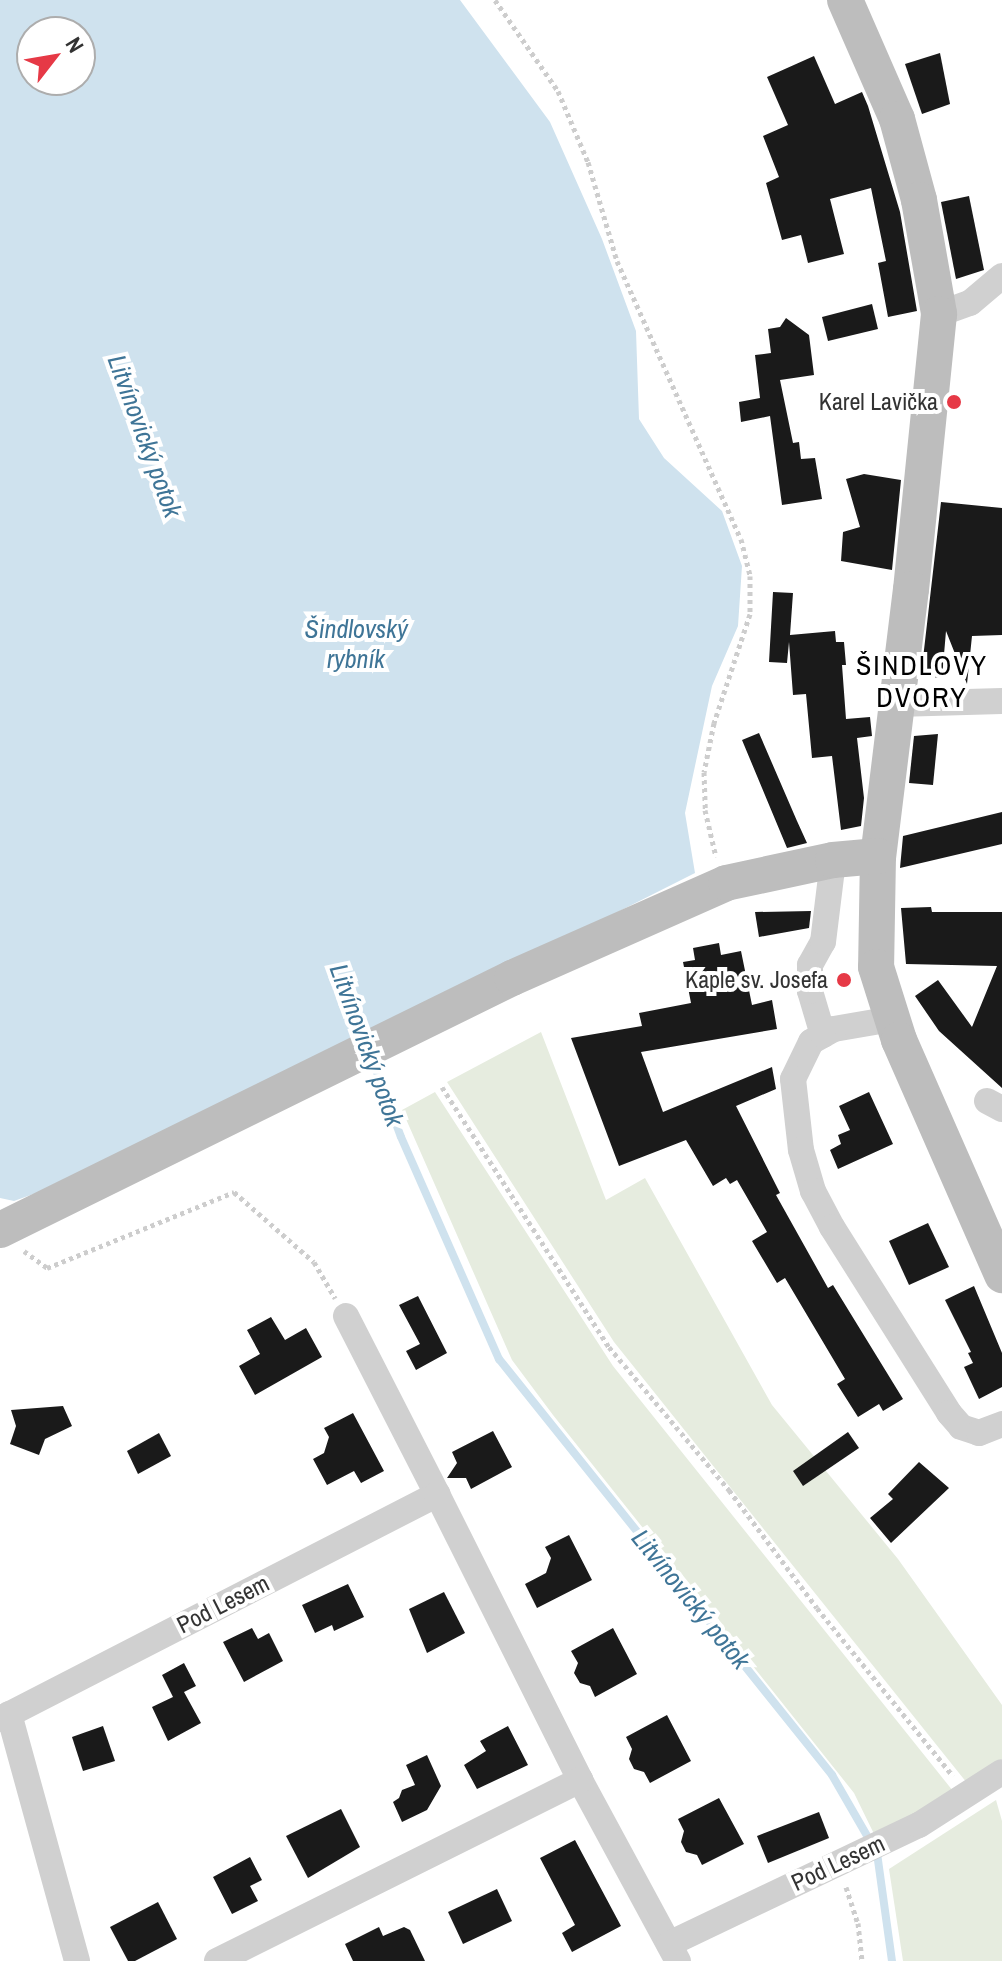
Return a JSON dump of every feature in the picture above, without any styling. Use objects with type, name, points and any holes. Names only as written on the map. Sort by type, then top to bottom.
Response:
[{"type":"street","points":[[845,0],[897,119],[919,200],[939,314],[878,856],[876,967],[892,1019],[992,1228],[1002,1275]]},
{"type":"street","points":[[939,314],[970,303],[1002,276]]},
{"type":"street","points":[[896,704],[1002,701]]},
{"type":"street","points":[[5,1228],[512,978],[726,883],[833,860],[878,856]]},
{"type":"street","points":[[823,1035],[810,991],[810,965],[823,942],[833,860]]},
{"type":"street","points":[[892,1019],[834,1029],[811,1042],[793,1079],[801,1150],[813,1191],[949,1413],[961,1427],[979,1433],[1002,1424]]},
{"type":"street","name":"Pod Lesem","points":[[346,1316],[580,1780],[673,1952],[833,1866],[919,1825],[1002,1772]]},
{"type":"street","name":"Pod Lesem","points":[[77,1961],[4,1716],[437,1494]]},
{"type":"street","points":[[217,1961],[580,1780]]},
{"type":"path","points":[[495,0],[558,91],[588,162],[617,261],[670,387],[741,539],[750,576],[750,614],[714,723],[704,772],[705,810],[726,883]]},
{"type":"path","points":[[442,1087],[609,1347],[729,1490],[817,1608],[967,1794]]},
{"type":"path","points":[[5,1228],[26,1254],[47,1268],[234,1192],[314,1262],[346,1316]]},
{"type":"path","points":[[833,1866],[849,1892],[858,1923],[862,1961]]},
{"type":"shaded area","points":[[541,1032],[606,1200],[645,1178],[772,1405],[898,1559],[1002,1705],[1002,1759],[967,1783],[614,1342],[447,1082]]},
{"type":"shaded area","points":[[435,1092],[613,1366],[953,1791],[876,1838],[854,1793],[512,1360],[402,1110]]},
{"type":"shaded area","points":[[996,1800],[1002,1821],[1002,1961],[903,1961],[889,1869]]},
{"type":"water","name":"Šindlovský rybník","points":[[0,0],[460,0],[550,122],[602,239],[636,331],[639,419],[664,458],[722,511],[742,566],[738,626],[712,686],[685,813],[695,873],[117,1164],[14,1201],[0,1198]]},
{"type":"building","points":[[940,53],[950,104],[922,114],[905,64]]},
{"type":"building","points":[[814,56],[835,104],[862,92],[868,106],[900,212],[917,311],[888,317],[878,263],[886,261],[871,188],[830,199],[844,254],[808,263],[801,235],[782,240],[766,183],[779,177],[763,136],[788,125],[767,77]]},
{"type":"building","points":[[969,196],[984,270],[956,279],[941,202]]},
{"type":"building","points":[[872,304],[878,329],[828,341],[822,317]]},
{"type":"building","points":[[786,318],[809,335],[814,375],[780,380],[793,443],[799,442],[801,459],[815,458],[822,499],[782,505],[770,416],[741,422],[739,402],[760,398],[755,355],[771,353],[768,329],[780,327]]},
{"type":"building","points":[[864,474],[901,480],[892,570],[841,561],[843,532],[860,527],[846,479]]},
{"type":"building","points":[[941,502],[1002,508],[1002,635],[972,636],[967,684],[946,631],[942,678],[921,676]]},
{"type":"building","points":[[773,592],[793,593],[790,635],[835,631],[836,642],[844,642],[846,665],[842,665],[846,719],[870,717],[872,736],[857,738],[864,798],[861,826],[841,830],[832,756],[812,758],[806,694],[793,695],[789,642],[787,663],[769,662]]},
{"type":"building","points":[[759,733],[807,843],[787,848],[742,740]]},
{"type":"building","points":[[938,734],[933,785],[909,783],[914,736]]},
{"type":"building","points":[[1002,812],[1002,844],[900,868],[903,836]]},
{"type":"building","points":[[931,907],[932,912],[1002,912],[1002,1088],[939,1031],[915,996],[938,980],[972,1027],[997,966],[906,964],[901,908]]},
{"type":"building","points":[[811,911],[809,928],[759,937],[755,912]]},
{"type":"building","points":[[719,943],[721,955],[741,951],[752,1005],[772,1000],[777,1029],[641,1052],[663,1112],[772,1067],[776,1089],[736,1106],[780,1193],[776,1195],[828,1288],[833,1285],[903,1399],[883,1411],[879,1404],[858,1417],[837,1384],[845,1379],[785,1278],[777,1283],[752,1241],[767,1232],[737,1180],[730,1184],[726,1178],[713,1186],[686,1140],[619,1166],[571,1038],[642,1026],[639,1013],[691,1003],[683,962],[695,960],[693,948]]},
{"type":"building","points":[[869,1092],[893,1144],[838,1169],[830,1150],[841,1144],[838,1135],[850,1130],[839,1106]]},
{"type":"building","points":[[928,1223],[949,1267],[909,1285],[889,1241]]},
{"type":"building","points":[[974,1286],[1002,1353],[1002,1387],[979,1399],[964,1367],[973,1363],[968,1353],[971,1352],[945,1300]]},
{"type":"building","points":[[418,1296],[447,1353],[416,1370],[406,1351],[420,1344],[399,1305]]},
{"type":"building","points":[[271,1317],[285,1340],[306,1328],[322,1357],[255,1395],[239,1366],[260,1354],[247,1330]]},
{"type":"building","points":[[63,1406],[72,1426],[45,1439],[39,1455],[10,1444],[16,1426],[11,1410]]},
{"type":"building","points":[[353,1413],[384,1471],[361,1483],[354,1471],[327,1485],[313,1459],[324,1453],[329,1437],[324,1428]]},
{"type":"building","points":[[493,1431],[512,1467],[471,1489],[466,1478],[447,1478],[457,1463],[452,1452]]},
{"type":"building","points":[[848,1432],[859,1448],[803,1486],[793,1471]]},
{"type":"building","points":[[159,1433],[171,1456],[138,1474],[127,1451]]},
{"type":"building","points":[[919,1462],[949,1488],[891,1543],[870,1518],[893,1499],[888,1494]]},
{"type":"building","points":[[569,1535],[592,1580],[537,1608],[525,1584],[546,1573],[551,1558],[545,1547]]},
{"type":"building","points":[[348,1584],[364,1617],[334,1631],[332,1625],[315,1633],[302,1605]]},
{"type":"building","points":[[444,1592],[465,1633],[427,1653],[409,1609]]},
{"type":"building","points":[[252,1628],[258,1639],[269,1633],[283,1661],[244,1682],[223,1642]]},
{"type":"building","points":[[613,1628],[637,1674],[595,1697],[590,1686],[580,1683],[574,1673],[578,1663],[571,1651]]},
{"type":"building","points":[[184,1663],[196,1686],[184,1692],[201,1723],[168,1741],[152,1707],[173,1697],[162,1675]]},
{"type":"building","points":[[667,1715],[691,1761],[650,1783],[644,1772],[634,1769],[629,1759],[632,1749],[626,1737]]},
{"type":"building","points":[[103,1726],[115,1761],[83,1771],[72,1737]]},
{"type":"building","points":[[508,1726],[528,1765],[477,1789],[464,1765],[486,1751],[480,1741]]},
{"type":"building","points":[[427,1755],[441,1786],[427,1810],[402,1822],[393,1802],[402,1790],[415,1785],[406,1765]]},
{"type":"building","points":[[719,1798],[744,1844],[702,1865],[697,1855],[686,1852],[681,1842],[684,1831],[678,1819]]},
{"type":"building","points":[[341,1809],[360,1847],[308,1878],[286,1836]]},
{"type":"building","points":[[819,1812],[829,1838],[768,1863],[757,1836]]},
{"type":"building","points":[[575,1840],[621,1926],[572,1952],[562,1933],[575,1925],[540,1858]]},
{"type":"building","points":[[250,1857],[262,1880],[250,1886],[258,1901],[232,1914],[213,1877]]},
{"type":"building","points":[[497,1889],[512,1921],[463,1944],[448,1912]]},
{"type":"building","points":[[158,1902],[177,1939],[135,1961],[128,1961],[110,1927]]},
{"type":"building","points":[[379,1927],[383,1936],[404,1927],[410,1930],[425,1961],[353,1961],[345,1944]]},
{"type":"waterway","name":"Litvínovický potok","points":[[371,1056],[401,1137],[499,1359],[832,1775],[877,1853],[892,1961]]},
{"type":"place","name":"Karel Lavička","points":[[954,402]]},
{"type":"place","name":"Kaple sv. Josefa","points":[[844,980]]},
{"type":"district","name":"ŠINDLOVY DVORY","points":[[922,681]]}]
